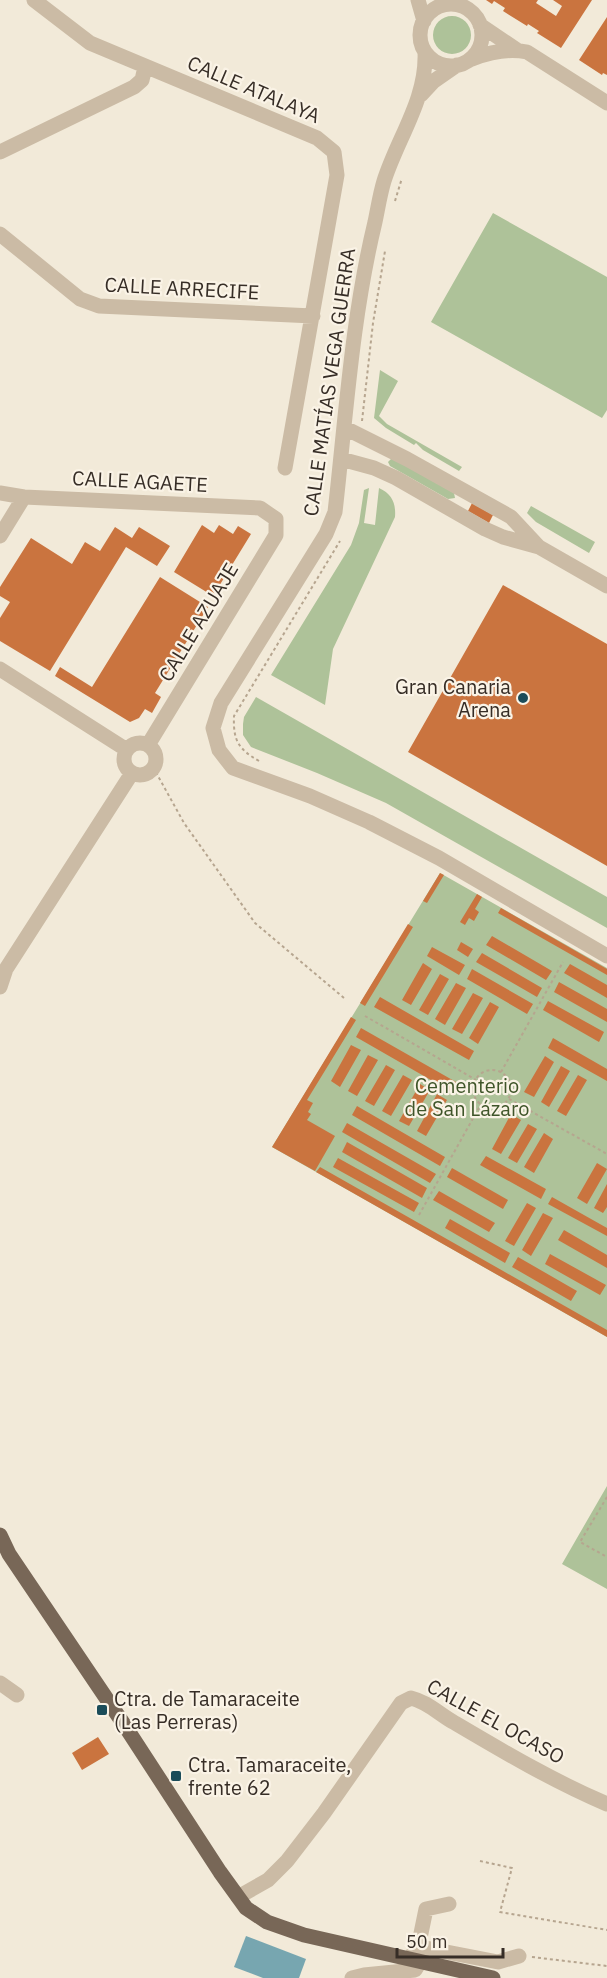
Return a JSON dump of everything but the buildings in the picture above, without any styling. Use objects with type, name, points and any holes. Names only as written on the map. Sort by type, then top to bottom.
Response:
[{"type":"main road","points":[[0,1535],[9,1554],[246,1908],[267,1922],[304,1935],[493,1978]]},
{"type":"street","name":"CALLE ATALAYA","points":[[34,0],[90,43],[317,138],[333,152],[337,175],[285,468]]},
{"type":"street","points":[[418,0],[424,21]]},
{"type":"street","points":[[472,59],[482,40],[480,25],[473,13],[452,2],[437,8],[424,21],[421,31],[421,42],[425,52],[432,60],[441,64],[457,65],[488,53],[517,50],[527,52],[607,103]]},
{"type":"street","points":[[480,25],[517,50]]},
{"type":"street","name":"CALLE MATÍAS VEGA GUERRA","points":[[425,52],[426,66],[421,95],[384,181],[371,239],[356,321],[335,512],[326,534],[221,703],[213,728],[219,750],[233,768],[310,796],[369,822],[439,858],[607,956]]},
{"type":"street","name":"CALLE MATÍAS VEGA GUERRA","points":[[421,95],[434,81],[457,65]]},
{"type":"street","points":[[0,152],[134,87],[142,80],[145,67]]},
{"type":"street","name":"CALLE ARRECIFE","points":[[0,234],[80,299],[99,306],[313,316]]},
{"type":"street","points":[[345,428],[512,511],[539,547]]},
{"type":"street","points":[[341,459],[374,468],[492,532],[539,547],[607,585]]},
{"type":"street","points":[[448,508],[457,505],[466,487]]},
{"type":"street","name":"CALLE AGAETE","points":[[0,494],[260,508],[276,519]]},
{"type":"street","points":[[0,536],[24,497]]},
{"type":"street","points":[[492,532],[501,531],[512,511]]},
{"type":"street","name":"CALLE AZUAJE","points":[[148,745],[276,535],[276,519]]},
{"type":"street","points":[[0,669],[127,750]]},
{"type":"street","points":[[135,744],[148,745],[154,753],[153,767],[142,775],[132,773],[125,765],[127,750],[135,744]]},
{"type":"street","points":[[0,987],[6,969],[132,773]]},
{"type":"street","points":[[0,1683],[17,1695]]},
{"type":"street","name":"CALLE EL OCASO","points":[[238,1897],[268,1880],[286,1861],[324,1813],[401,1703],[411,1698],[422,1701],[452,1722],[550,1776],[607,1804]]},
{"type":"street","points":[[353,1978],[415,1970],[426,1909],[449,1904]]},
{"type":"street","points":[[415,1961],[426,1948],[498,1962],[519,1956]]},
{"type":"path","points":[[394,205],[404,172]]},
{"type":"path","points":[[360,435],[373,323],[386,248]]},
{"type":"path","points":[[261,761],[240,748],[233,732],[234,716],[343,534]]},
{"type":"path","points":[[153,767],[184,823],[255,923],[344,998]]},
{"type":"path","points":[[501,1072],[563,962]]},
{"type":"path","points":[[365,1016],[476,1080]]},
{"type":"path","points":[[495,1070],[501,1072],[506,1076],[511,1087],[509,1099],[499,1107],[493,1108],[481,1104],[475,1096],[476,1080],[484,1072],[495,1070]]},
{"type":"path","points":[[509,1099],[607,1154]]},
{"type":"path","points":[[419,1215],[481,1104]]},
{"type":"path","points":[[607,1497],[580,1542],[607,1557]]},
{"type":"path","points":[[480,1861],[512,1868],[500,1912],[607,1930]]},
{"type":"path","points":[[519,1956],[607,1966]]},
{"type":"green space","points":[[452,16],[466,21],[471,35],[466,49],[452,54],[438,49],[433,35],[438,21]]},
{"type":"green space","points":[[493,213],[607,277],[607,410],[602,418],[431,322]]},
{"type":"green space","points":[[380,370],[398,381],[379,416],[387,424],[462,467],[459,471],[423,450],[416,443],[414,445],[386,428],[374,418]]},
{"type":"green space","points":[[392,458],[454,493],[455,498],[448,499],[390,466],[388,462]]},
{"type":"green space","points":[[369,488],[364,523],[375,525],[379,488],[392,499],[395,517],[333,649],[325,705],[271,675],[351,545],[359,523],[364,490]]},
{"type":"green space","points":[[531,506],[595,542],[589,553],[536,522],[527,513]]},
{"type":"green space","points":[[256,697],[607,897],[607,928],[386,803],[251,747],[243,735],[243,724],[244,717]]},
{"type":"green space","name":"Cementerio de San Lázaro","points":[[440,873],[607,968],[607,1337],[272,1147]]},
{"type":"green space","points":[[607,1486],[607,1589],[562,1564]]},
{"type":"water","points":[[246,1936],[306,1959],[299,1978],[263,1978],[234,1967]]},
{"type":"place","name":"Gran Canaria Arena","points":[[523,698]]},
{"type":"place","name":"Ctra. de Tamaraceite (Las Perreras)","points":[[102,1710]]},
{"type":"place","name":"Ctra. Tamaraceite, frente 62","points":[[176,1776]]}]
